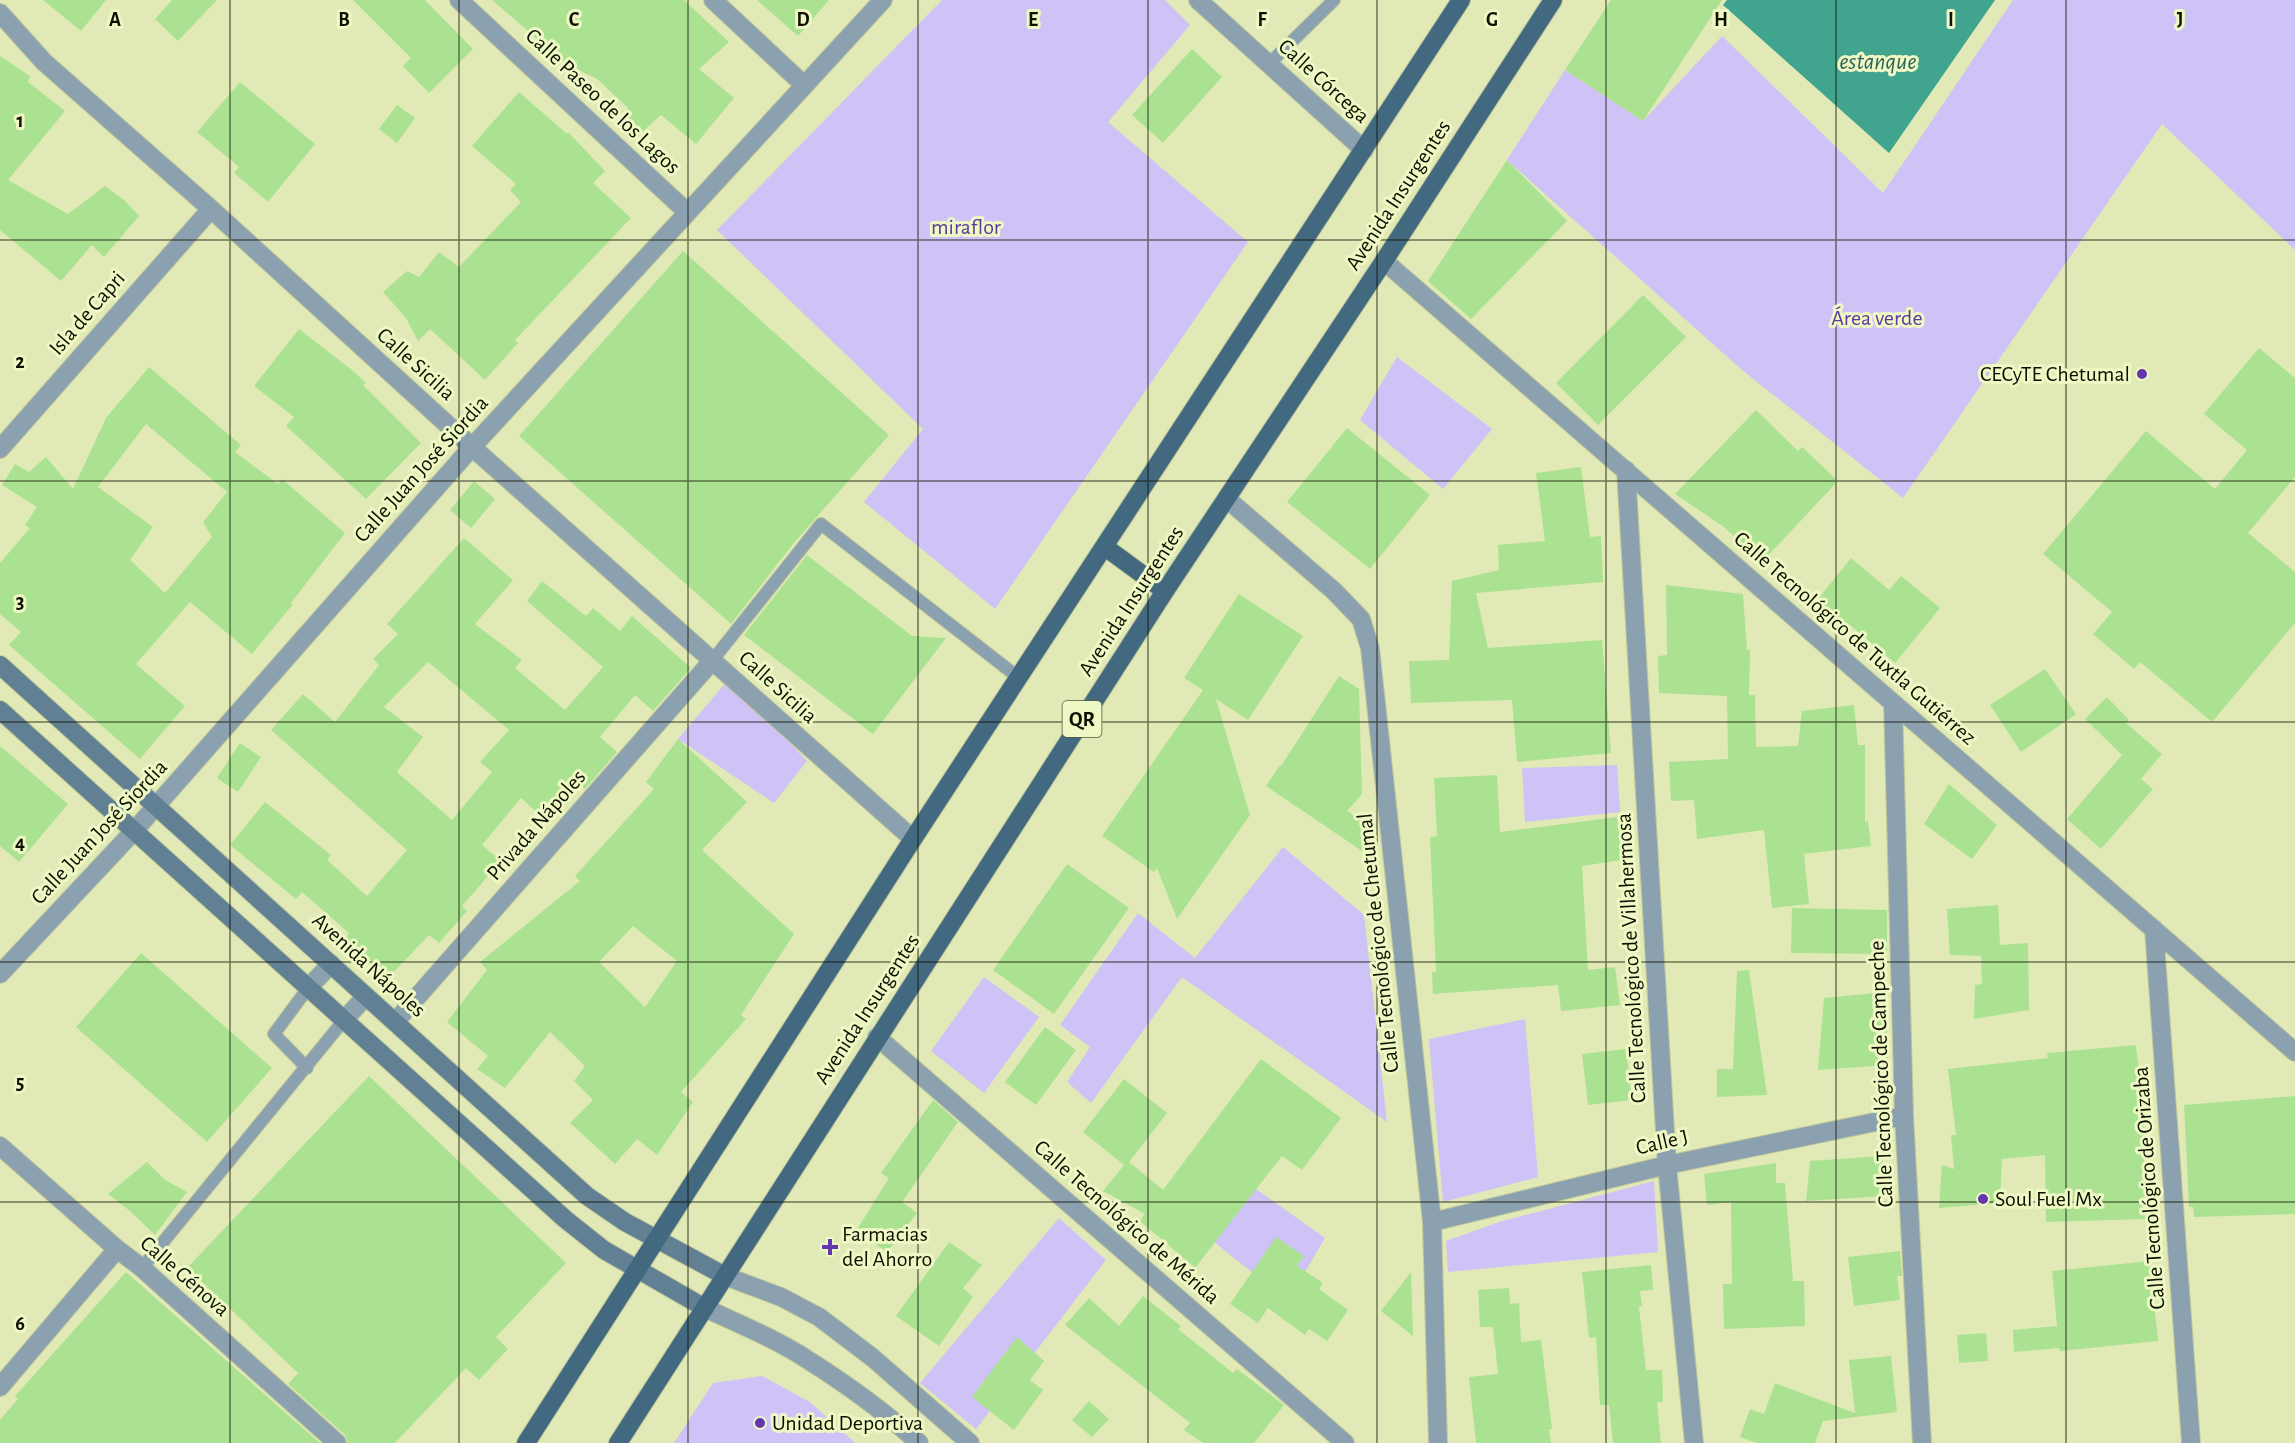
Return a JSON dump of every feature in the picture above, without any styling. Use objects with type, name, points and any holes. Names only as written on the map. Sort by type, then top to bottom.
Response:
[{"type":"main road","points":[[526,1443],[913,839],[1461,0]]},
{"type":"main road","name":"Avenida Insurgentes","points":[[618,1443],[1165,591],[1384,261],[1553,0]]},
{"type":"main road","points":[[1105,547],[1165,591]]},
{"type":"main road","name":"Avenida Nápoles","points":[[0,665],[588,1196],[625,1222],[724,1276]]},
{"type":"main road","points":[[0,710],[565,1219],[604,1250],[705,1308]]},
{"type":"street","name":"Calle Paseo de los Lagos","points":[[459,0],[687,212]]},
{"type":"street","points":[[713,0],[804,85]]},
{"type":"street","name":"Calle Juan José Siordia","points":[[0,974],[134,831],[472,447],[883,0]]},
{"type":"street","name":"Calle Córcega","points":[[1198,0],[1364,150]]},
{"type":"street","name":"Calle Sicilia","points":[[0,13],[44,62],[211,208],[472,447],[913,839]]},
{"type":"street","name":"Isla de Capri","points":[[0,449],[211,208]]},
{"type":"street","name":"Calle Tecnológico de Tuxtla Gutiérrez","points":[[1384,261],[2295,1052]]},
{"type":"street","name":"Calle Tecnológico de Villahermosa","points":[[1626,470],[1667,1165],[1694,1443]]},
{"type":"street","name":"Calle Tecnológico de Chetumal","points":[[1227,499],[1334,591],[1361,619],[1370,648],[1432,1222],[1438,1443]]},
{"type":"street","name":"Privada Nápoles","points":[[396,1021],[712,661]]},
{"type":"street","name":"Calle Tecnológico de Campeche","points":[[1893,703],[1904,1116],[1922,1443]]},
{"type":"street","name":"Calle Tecnológico de Orizaba","points":[[2154,929],[2192,1443]]},
{"type":"street","points":[[309,988],[331,964]]},
{"type":"street","points":[[344,1020],[366,996]]},
{"type":"street","name":"Calle Tecnológico de Mérida","points":[[877,1037],[1345,1443]]},
{"type":"street","name":"Calle J","points":[[1432,1222],[1667,1165],[1904,1116]]},
{"type":"street","name":"Calle Génova","points":[[0,1146],[117,1249],[142,1268],[337,1443]]},
{"type":"street","points":[[0,1387],[117,1249]]},
{"type":"street","points":[[724,1276],[781,1297],[819,1317],[873,1358],[970,1443]]},
{"type":"street","points":[[705,1308],[807,1359],[865,1400],[919,1443]]},
{"type":"lane","points":[[1269,64],[1334,0]]},
{"type":"lane","points":[[712,661],[821,524],[1019,678]]},
{"type":"lane","points":[[308,1068],[274,1034],[309,988]]},
{"type":"lane","points":[[142,1268],[308,1068],[344,1020]]},
{"type":"green space","name":"miraflor","points":[[942,0],[1165,0],[1190,25],[1108,122],[1248,242],[995,609],[864,502],[923,429],[717,230]]},
{"type":"green space","name":"Área verde","points":[[2013,0],[2295,0],[2295,250],[2162,124],[1903,498],[1742,370],[1507,160],[1565,70],[1643,121],[1722,36],[1883,193]]},
{"type":"green space","points":[[1397,357],[1492,429],[1443,489],[1360,420]]},
{"type":"green space","points":[[729,679],[807,761],[774,803],[678,739]]},
{"type":"green space","points":[[1617,765],[1620,812],[1525,822],[1522,768]]},
{"type":"green space","points":[[1283,847],[1364,915],[1387,1122],[1182,977],[1091,1103],[1067,1082],[1090,1047],[1060,1025],[1138,913],[1195,958]]},
{"type":"green space","points":[[984,977],[1039,1017],[984,1093],[931,1051]]},
{"type":"green space","points":[[1525,1019],[1538,1177],[1443,1202],[1429,1039]]},
{"type":"green space","points":[[1654,1181],[1658,1252],[1448,1272],[1446,1241],[1499,1222]]},
{"type":"green space","points":[[1256,1189],[1325,1238],[1288,1301],[1214,1242]]},
{"type":"green space","points":[[1059,1218],[1106,1260],[976,1429],[920,1383]]},
{"type":"green space","name":"Unidad Deportiva","points":[[762,1376],[810,1402],[855,1443],[674,1443],[713,1383]]},
{"type":"water","name":"estanque","points":[[1727,0],[1995,0],[1889,153],[1723,5]]},
{"type":"building","points":[[43,0],[106,0],[81,31]]},
{"type":"building","points":[[172,0],[217,0],[178,41],[155,19]]},
{"type":"building","points":[[353,0],[425,0],[473,49],[429,93],[403,66],[411,58]]},
{"type":"building","points":[[492,0],[684,0],[729,42],[699,69],[734,98],[696,144],[661,115],[641,133],[622,115],[628,108],[596,78],[567,65]]},
{"type":"building","points":[[757,0],[829,0],[798,36]]},
{"type":"building","points":[[1611,0],[1722,0],[1643,121],[1565,70]]},
{"type":"building","points":[[1192,49],[1222,77],[1163,143],[1132,115]]},
{"type":"building","points":[[0,56],[30,76],[28,82],[65,111],[8,180],[68,214],[105,186],[124,200],[139,216],[104,257],[92,245],[61,281],[0,230]]},
{"type":"building","points":[[240,82],[315,144],[268,202],[234,173],[239,167],[197,132]]},
{"type":"building","points":[[519,92],[567,134],[568,132],[605,171],[593,183],[631,218],[515,340],[518,343],[485,380],[430,329],[418,341],[406,318],[383,292],[407,271],[419,277],[439,252],[459,267],[521,202],[510,190],[516,184],[472,146]]},
{"type":"building","points":[[397,105],[415,118],[397,143],[379,129]]},
{"type":"building","points":[[1507,160],[1567,221],[1471,319],[1428,281]]},
{"type":"building","points":[[683,251],[889,435],[793,544],[731,624],[519,436]]},
{"type":"building","points":[[1643,295],[1686,337],[1598,425],[1556,383]]},
{"type":"building","points":[[299,329],[366,383],[363,385],[421,443],[366,499],[286,426],[294,417],[254,386]]},
{"type":"building","points":[[2259,348],[2295,378],[2295,477],[2248,533],[2295,572],[2295,623],[2212,722],[2140,662],[2134,669],[2093,634],[2112,612],[2043,554],[2146,431],[2215,489],[2247,450],[2204,414]]},
{"type":"building","points":[[149,367],[241,445],[235,452],[278,484],[282,479],[345,533],[291,603],[293,604],[252,654],[190,602],[136,664],[185,706],[140,759],[9,645],[21,632],[0,614],[0,563],[30,528],[25,525],[37,507],[2,485],[15,464],[29,472],[46,457],[73,489],[106,418]],"holes":[[[146,424],[227,492],[203,522],[212,537],[165,593],[130,560],[153,527],[98,487]]]},
{"type":"building","points":[[1756,410],[1798,451],[1802,447],[1838,481],[1762,562],[1724,527],[1675,494]]},
{"type":"building","points":[[1347,428],[1430,495],[1370,569],[1287,502]]},
{"type":"building","points":[[1581,467],[1590,537],[1601,536],[1603,582],[1476,593],[1488,648],[1602,640],[1611,753],[1517,762],[1512,700],[1411,703],[1409,661],[1449,660],[1452,581],[1499,570],[1498,545],[1545,541],[1536,473]]},
{"type":"building","points":[[474,481],[495,499],[471,528],[450,510]]},
{"type":"building","points":[[464,538],[513,580],[475,624],[522,660],[515,668],[565,710],[603,667],[527,601],[542,581],[586,616],[593,608],[620,631],[632,616],[691,668],[653,711],[635,695],[600,737],[617,752],[585,789],[577,782],[544,819],[521,798],[482,845],[501,861],[462,906],[467,911],[439,943],[429,935],[389,977],[346,937],[349,933],[302,892],[296,899],[230,845],[265,802],[331,855],[327,860],[367,896],[407,850],[271,730],[303,694],[335,722],[379,665],[373,659],[398,634],[387,624]],"holes":[[[428,662],[509,730],[480,762],[492,772],[452,820],[397,772],[423,737],[384,707]]]},
{"type":"building","points":[[807,555],[912,636],[946,638],[873,734],[744,635]]},
{"type":"building","points":[[1851,558],[1889,590],[1901,576],[1940,608],[1895,663],[1850,625],[1846,630],[1814,604]]},
{"type":"building","points":[[1666,585],[1743,594],[1747,650],[1750,650],[1749,695],[1755,695],[1756,747],[1798,746],[1802,711],[1854,705],[1858,745],[1865,745],[1865,822],[1868,821],[1871,846],[1804,854],[1809,904],[1772,908],[1764,830],[1697,839],[1694,800],[1671,801],[1669,762],[1728,759],[1727,696],[1659,693],[1658,656],[1667,655]]},
{"type":"building","points":[[1239,594],[1303,636],[1248,720],[1216,699],[1250,815],[1177,919],[1157,868],[1154,872],[1102,836],[1203,690],[1184,678]]},
{"type":"building","points":[[2045,669],[2076,714],[2021,752],[1990,705]]},
{"type":"building","points":[[1339,676],[1359,689],[1362,794],[1347,811],[1362,821],[1365,853],[1266,786]]},
{"type":"building","points":[[2107,697],[2129,720],[2126,723],[2162,754],[2141,779],[2153,789],[2101,849],[2067,819],[2122,755],[2085,719]]},
{"type":"building","points":[[678,739],[747,802],[702,850],[794,934],[741,1015],[746,1019],[681,1092],[693,1102],[657,1155],[637,1139],[615,1164],[570,1123],[593,1100],[574,1081],[585,1066],[550,1032],[505,1088],[477,1069],[488,1056],[447,1022],[487,970],[480,962],[580,881],[575,876],[654,789],[646,782]],"holes":[[[633,926],[677,961],[645,1007],[599,962]]]},
{"type":"building","points":[[240,743],[261,757],[238,792],[217,778]]},
{"type":"building","points":[[0,746],[68,804],[19,862],[0,846]]},
{"type":"building","points":[[1497,775],[1500,832],[1617,817],[1622,860],[1582,866],[1588,970],[1615,967],[1620,1005],[1561,1011],[1558,985],[1433,994],[1432,972],[1436,972],[1430,837],[1437,836],[1434,778]]},
{"type":"building","points":[[1949,784],[1997,825],[1972,859],[1924,824]]},
{"type":"building","points":[[1067,864],[1129,908],[1054,1014],[993,970]]},
{"type":"building","points":[[1998,905],[2000,945],[2028,943],[2029,1010],[1974,1019],[1975,985],[1982,984],[1981,956],[1950,955],[1947,909]]},
{"type":"building","points":[[1792,908],[1887,910],[1887,954],[1791,953]]},
{"type":"building","points":[[141,953],[272,1068],[207,1142],[76,1027]]},
{"type":"building","points":[[1749,970],[1767,1095],[1717,1097],[1717,1069],[1733,1069],[1737,971]]},
{"type":"building","points":[[1886,992],[1888,1065],[1818,1070],[1824,998]]},
{"type":"building","points":[[1045,1027],[1076,1050],[1036,1105],[1005,1082]]},
{"type":"building","points":[[2136,1045],[2143,1109],[2145,1219],[2046,1222],[2045,1155],[2002,1159],[2000,1203],[1939,1208],[1942,1165],[1954,1169],[1951,1135],[1956,1135],[1948,1069],[2048,1058],[2047,1053]]},
{"type":"building","points":[[1626,1049],[1632,1100],[1588,1105],[1582,1054]]},
{"type":"building","points":[[1261,1059],[1341,1118],[1302,1170],[1282,1156],[1195,1268],[1140,1221],[1145,1214],[1103,1191],[1124,1165],[1083,1132],[1124,1079],[1167,1113],[1129,1162],[1163,1190]]},
{"type":"building","points":[[369,1076],[566,1263],[496,1337],[508,1349],[479,1380],[466,1368],[395,1443],[348,1443],[345,1435],[288,1384],[298,1373],[187,1268]]},
{"type":"building","points":[[2295,1096],[2295,1214],[2194,1217],[2193,1207],[2189,1207],[2184,1105]]},
{"type":"building","points":[[933,1100],[958,1122],[902,1202],[917,1213],[887,1252],[856,1231],[889,1178],[881,1173]]},
{"type":"building","points":[[1882,1156],[1885,1196],[1806,1201],[1810,1161]]},
{"type":"building","points":[[147,1162],[165,1180],[187,1192],[155,1235],[108,1194]]},
{"type":"building","points":[[1776,1163],[1776,1183],[1785,1183],[1793,1281],[1804,1281],[1805,1326],[1724,1329],[1723,1284],[1732,1284],[1731,1202],[1707,1205],[1704,1174]]},
{"type":"building","points":[[1276,1237],[1304,1256],[1297,1266],[1323,1283],[1319,1289],[1348,1310],[1327,1341],[1309,1329],[1305,1335],[1268,1308],[1258,1323],[1230,1304]]},
{"type":"building","points":[[949,1242],[982,1265],[963,1288],[973,1297],[939,1346],[896,1316]]},
{"type":"building","points":[[1900,1251],[1902,1276],[1897,1276],[1900,1300],[1854,1306],[1848,1257]]},
{"type":"building","points":[[2150,1261],[2158,1341],[2060,1351],[2059,1348],[2014,1352],[2013,1330],[2057,1326],[2052,1271]]},
{"type":"building","points":[[1651,1265],[1653,1290],[1640,1291],[1642,1306],[1639,1307],[1646,1370],[1662,1370],[1663,1402],[1657,1402],[1661,1443],[1613,1443],[1609,1405],[1600,1405],[1596,1337],[1589,1338],[1582,1272]]},
{"type":"building","points":[[126,1272],[320,1443],[0,1443],[0,1420],[18,1399],[15,1396]]},
{"type":"building","points":[[1411,1272],[1413,1336],[1381,1311]]},
{"type":"building","points":[[1509,1288],[1510,1304],[1519,1303],[1521,1342],[1541,1340],[1552,1429],[1549,1429],[1551,1443],[1476,1443],[1469,1377],[1498,1374],[1493,1327],[1480,1327],[1478,1290]]},
{"type":"building","points":[[1143,1296],[1181,1326],[1178,1329],[1233,1373],[1237,1369],[1284,1405],[1254,1443],[1203,1443],[1184,1430],[1190,1423],[1065,1325],[1089,1298],[1119,1326]]},
{"type":"building","points":[[1986,1333],[1988,1361],[1959,1363],[1957,1335]]},
{"type":"building","points":[[1017,1337],[1044,1361],[1030,1380],[1043,1390],[1014,1430],[972,1397]]},
{"type":"building","points":[[1891,1356],[1897,1412],[1823,1421],[1815,1443],[1757,1443],[1740,1437],[1750,1409],[1764,1414],[1775,1383],[1855,1413],[1849,1360]]},
{"type":"building","points":[[1089,1401],[1109,1419],[1092,1437],[1072,1420]]},
{"type":"place","name":"CECyTE Chetumal","points":[[2142,374]]},
{"type":"place","name":"Soul Fuel Mx","points":[[1983,1199]]},
{"type":"place","name":"Farmacias del Ahorro","points":[[830,1247]]},
{"type":"place","name":"Unidad Deportiva","points":[[760,1423]]}]
